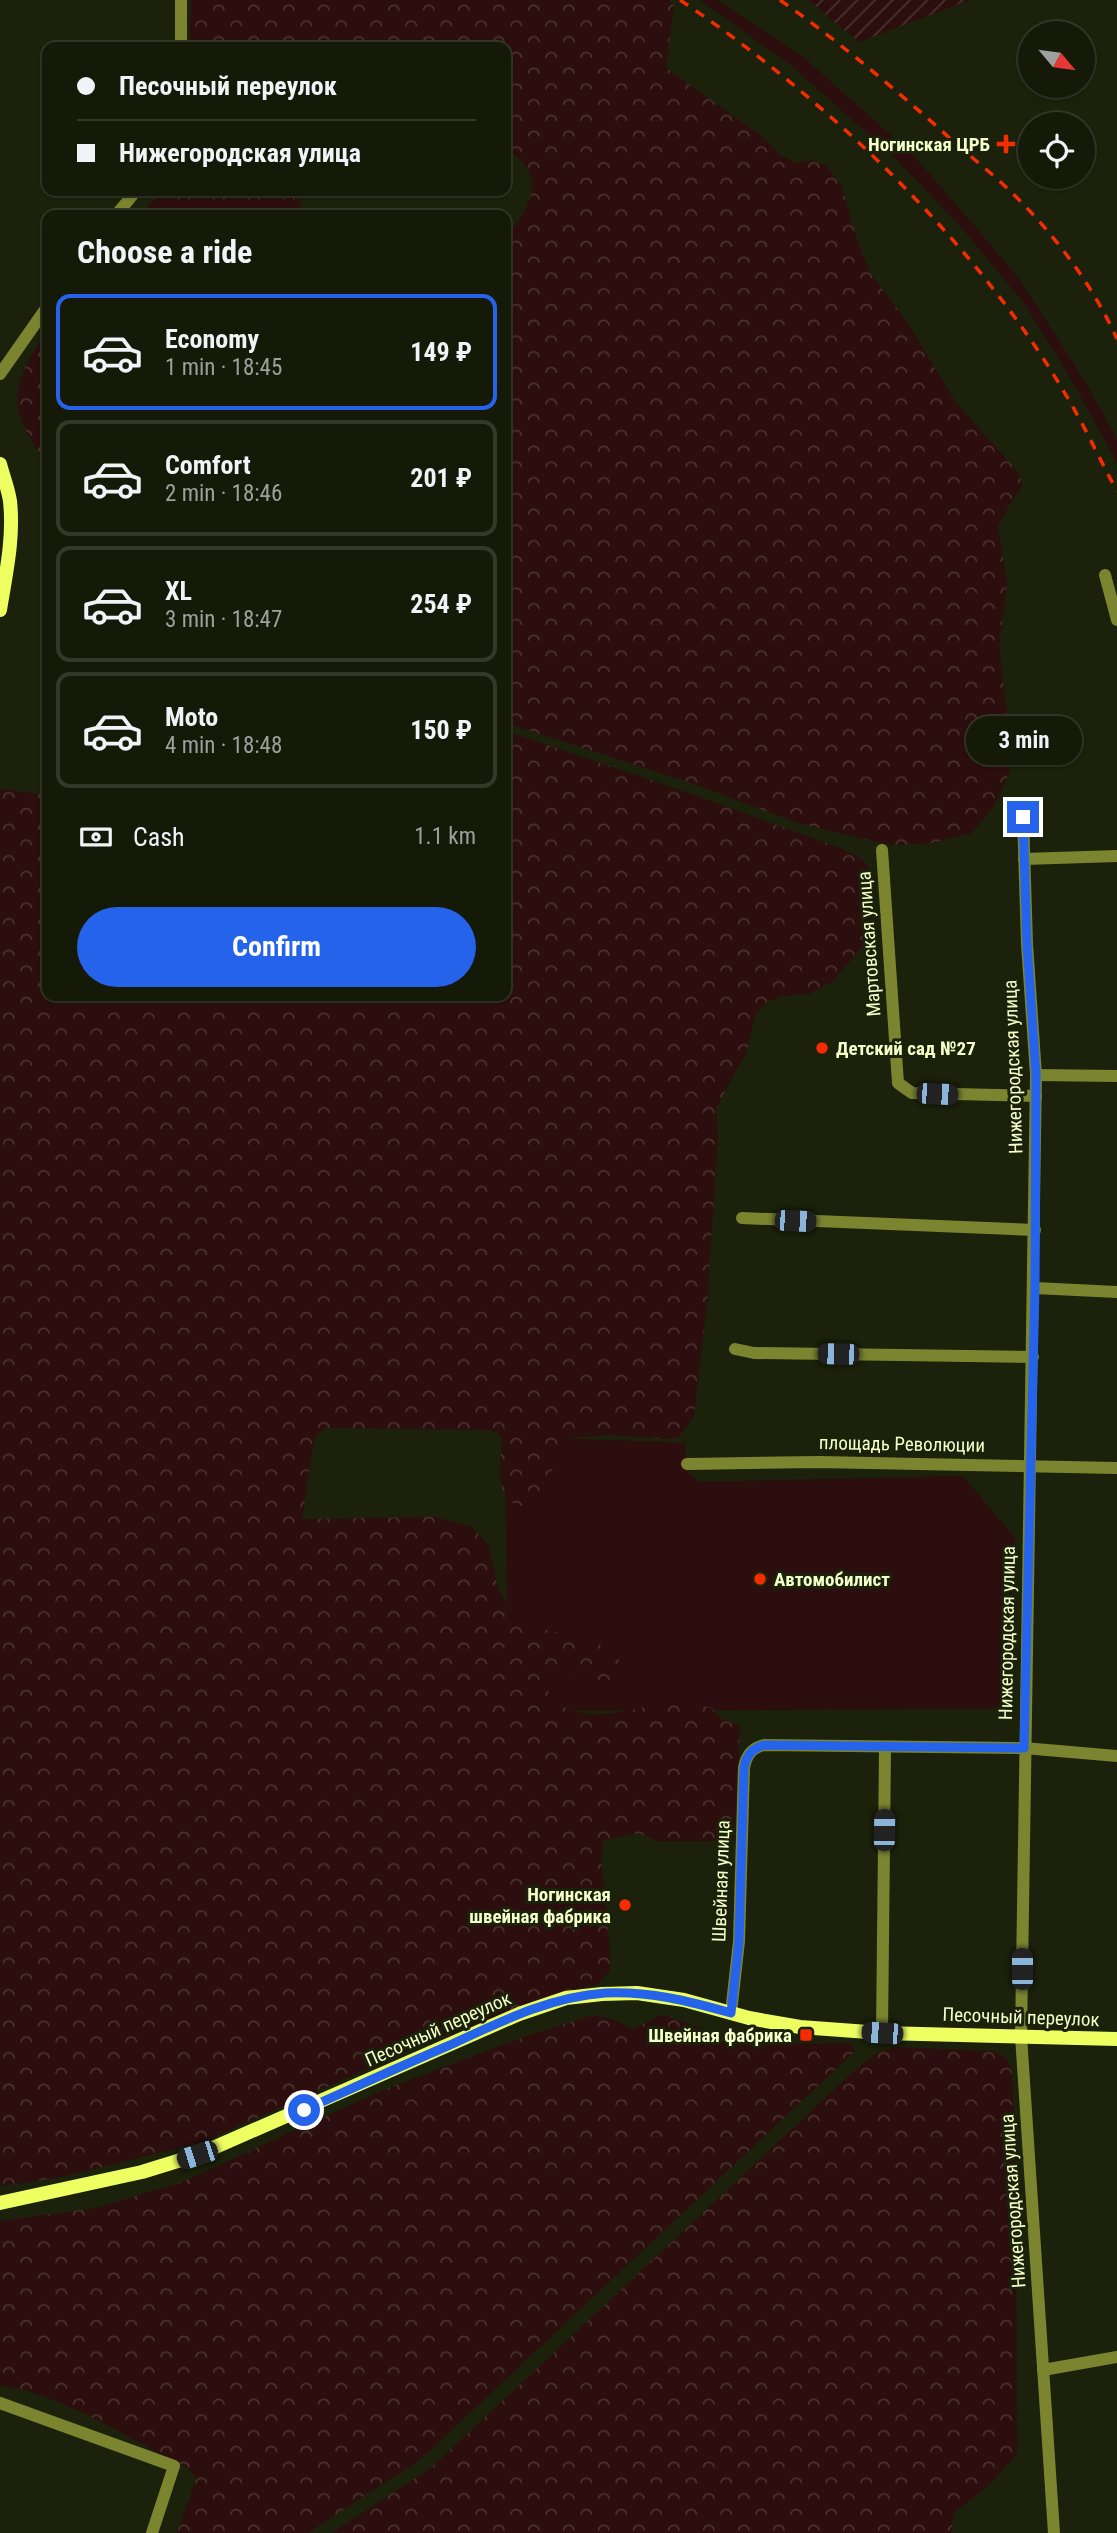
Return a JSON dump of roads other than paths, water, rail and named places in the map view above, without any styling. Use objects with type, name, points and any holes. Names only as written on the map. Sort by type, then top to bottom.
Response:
[{"type":"main road","points":[[0,464],[9,499],[10,532],[8,567],[0,610]]},
{"type":"main road","name":"Песочный переулок","points":[[0,2203],[142,2172],[197,2155],[519,2014],[566,1998],[637,1993],[684,2000],[800,2027],[882,2033],[1117,2039]]},
{"type":"street","points":[[181,0],[181,42]]},
{"type":"street","points":[[120,210],[132,196]]},
{"type":"street","points":[[0,374],[42,314]]},
{"type":"street","points":[[1105,575],[1117,620]]},
{"type":"street","name":"Нижегородская улица","points":[[1023,817],[1036,1096],[1021,2036],[1054,2533]]},
{"type":"street","name":"Мартовская улица","points":[[882,850],[897,1077],[901,1087],[912,1093],[1036,1096]]},
{"type":"street","points":[[1024,859],[1117,856]]},
{"type":"street","points":[[1036,1074],[1117,1076]]},
{"type":"street","points":[[742,1218],[1035,1230]]},
{"type":"street","points":[[1035,1288],[1117,1292]]},
{"type":"street","points":[[736,1349],[754,1353],[1032,1357]]},
{"type":"street","name":"площадь Революции","points":[[687,1464],[819,1462],[1117,1468]]},
{"type":"street","name":"Швейная улица","points":[[731,2013],[739,1941],[744,1768],[750,1752],[764,1745],[885,1748]]},
{"type":"street","points":[[882,2033],[885,1748],[1024,1748],[1117,1756]]},
{"type":"street","points":[[1043,2370],[1117,2357]]},
{"type":"street","points":[[0,2403],[174,2466],[152,2533]]},
{"type":"railway","points":[[680,0],[736,39],[845,130],[947,233],[1034,344],[1076,413],[1117,491]]},
{"type":"railway","points":[[780,0],[883,80],[1023,204],[1055,239],[1083,278],[1117,339]]},
{"type":"place","name":"Ногинская ЦРБ","points":[[1006,144]]},
{"type":"place","name":"Детский сад №27","points":[[822,1048]]},
{"type":"place","name":"Автомобилист","points":[[760,1579]]},
{"type":"place","name":"Ногинская швейная фабрика","points":[[625,1905]]},
{"type":"place","name":"Швейная фабрика","points":[[806,2035]]}]
